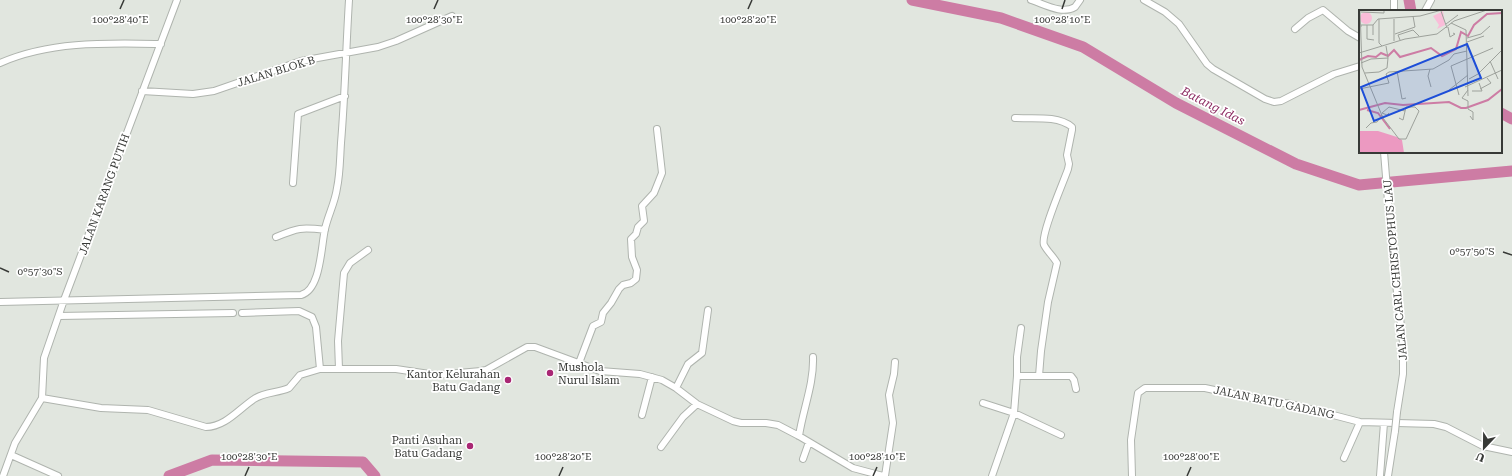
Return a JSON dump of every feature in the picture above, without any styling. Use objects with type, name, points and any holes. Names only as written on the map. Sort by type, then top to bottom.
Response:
[{"type":"street","name":"JALAN KARANG PUTIH","points":[[3,476],[23,428],[42,398],[44,362],[64,300],[177,0]]},
{"type":"street","points":[[0,302],[306,294],[312,287],[317,275],[325,230],[337,188],[345,96],[349,0]]},
{"type":"street","points":[[1031,0],[1061,10],[1075,7],[1080,0]]},
{"type":"street","points":[[1144,0],[1165,12],[1179,24],[1202,57],[1213,69],[1265,99],[1274,102],[1281,101],[1334,74],[1359,66]]},
{"type":"street","points":[[1426,10],[1431,0]]},
{"type":"street","points":[[1295,28],[1308,18],[1323,10],[1348,31],[1359,37]]},
{"type":"street","name":"JALAN BLOK B","points":[[142,91],[202,93],[229,86],[301,61],[346,53],[396,41],[452,16]]},
{"type":"street","points":[[0,63],[19,55],[52,48],[111,43],[161,44]]},
{"type":"street","points":[[293,183],[298,114],[345,96]]},
{"type":"street","points":[[1015,118],[1047,118],[1072,127],[1067,155],[1069,164],[1068,169],[1046,227],[1044,240],[1044,245],[1057,263],[1048,302],[1039,376]]},
{"type":"street","points":[[579,363],[593,326],[601,322],[604,313],[620,287],[636,279],[637,270],[632,257],[631,239],[636,234],[638,227],[644,221],[642,206],[654,193],[662,173],[657,129]]},
{"type":"street","name":"JALAN CARL CHRISTOPHUS LAU","points":[[1384,153],[1392,250],[1403,343],[1403,374],[1388,476]]},
{"type":"street","points":[[276,237],[295,229],[308,228],[325,230]]},
{"type":"street","points":[[339,369],[338,341],[344,273],[350,263],[368,250]]},
{"type":"street","points":[[676,388],[689,362],[702,353],[708,310]]},
{"type":"street","points":[[242,313],[299,311],[312,317],[316,327],[320,369]]},
{"type":"street","points":[[59,316],[233,313]]},
{"type":"street","points":[[992,476],[1014,413],[1017,357],[1021,328]]},
{"type":"street","points":[[42,398],[94,407],[148,410],[206,427],[211,427],[221,424],[255,398],[286,389],[291,386],[300,375],[320,369],[396,369],[436,375],[474,372],[486,370],[522,349],[530,347],[541,348],[606,373],[630,373],[652,377],[669,383],[697,404],[736,422],[747,424],[770,423],[778,425],[853,468],[884,476],[893,423],[890,395],[895,362]]},
{"type":"street","points":[[799,436],[802,414],[812,378],[813,357]]},
{"type":"street","points":[[1017,376],[1071,376],[1076,389]]},
{"type":"street","points":[[642,415],[652,377]]},
{"type":"street","name":"JALAN BATU GADANG","points":[[1132,476],[1132,440],[1136,399],[1138,393],[1145,388],[1205,388],[1256,399],[1291,404],[1360,422],[1434,424],[1452,430],[1484,446],[1512,452]]},
{"type":"street","points":[[983,403],[1014,413],[1061,435]]},
{"type":"street","points":[[662,447],[683,417],[697,404]]},
{"type":"street","points":[[1344,458],[1360,422]]},
{"type":"street","points":[[1380,476],[1384,423]]},
{"type":"street","points":[[803,459],[809,442]]},
{"type":"street","points":[[11,455],[58,476]]},
{"type":"waterway","name":"Batang Idas","points":[[912,0],[1001,18],[1083,47],[1176,103],[1296,164],[1359,185],[1512,171]]},
{"type":"waterway","points":[[1409,0],[1411,10]]},
{"type":"waterway","points":[[1502,114],[1512,119]]},
{"type":"waterway","points":[[169,476],[212,460],[363,462],[375,476]]},
{"type":"place","name":"Mushola Nurul Islam","points":[[550,373]]},
{"type":"place","name":"Kantor Kelurahan Batu Gadang","points":[[508,380]]},
{"type":"place","name":"Panti Asuhan Batu Gadang","points":[[470,446]]}]
